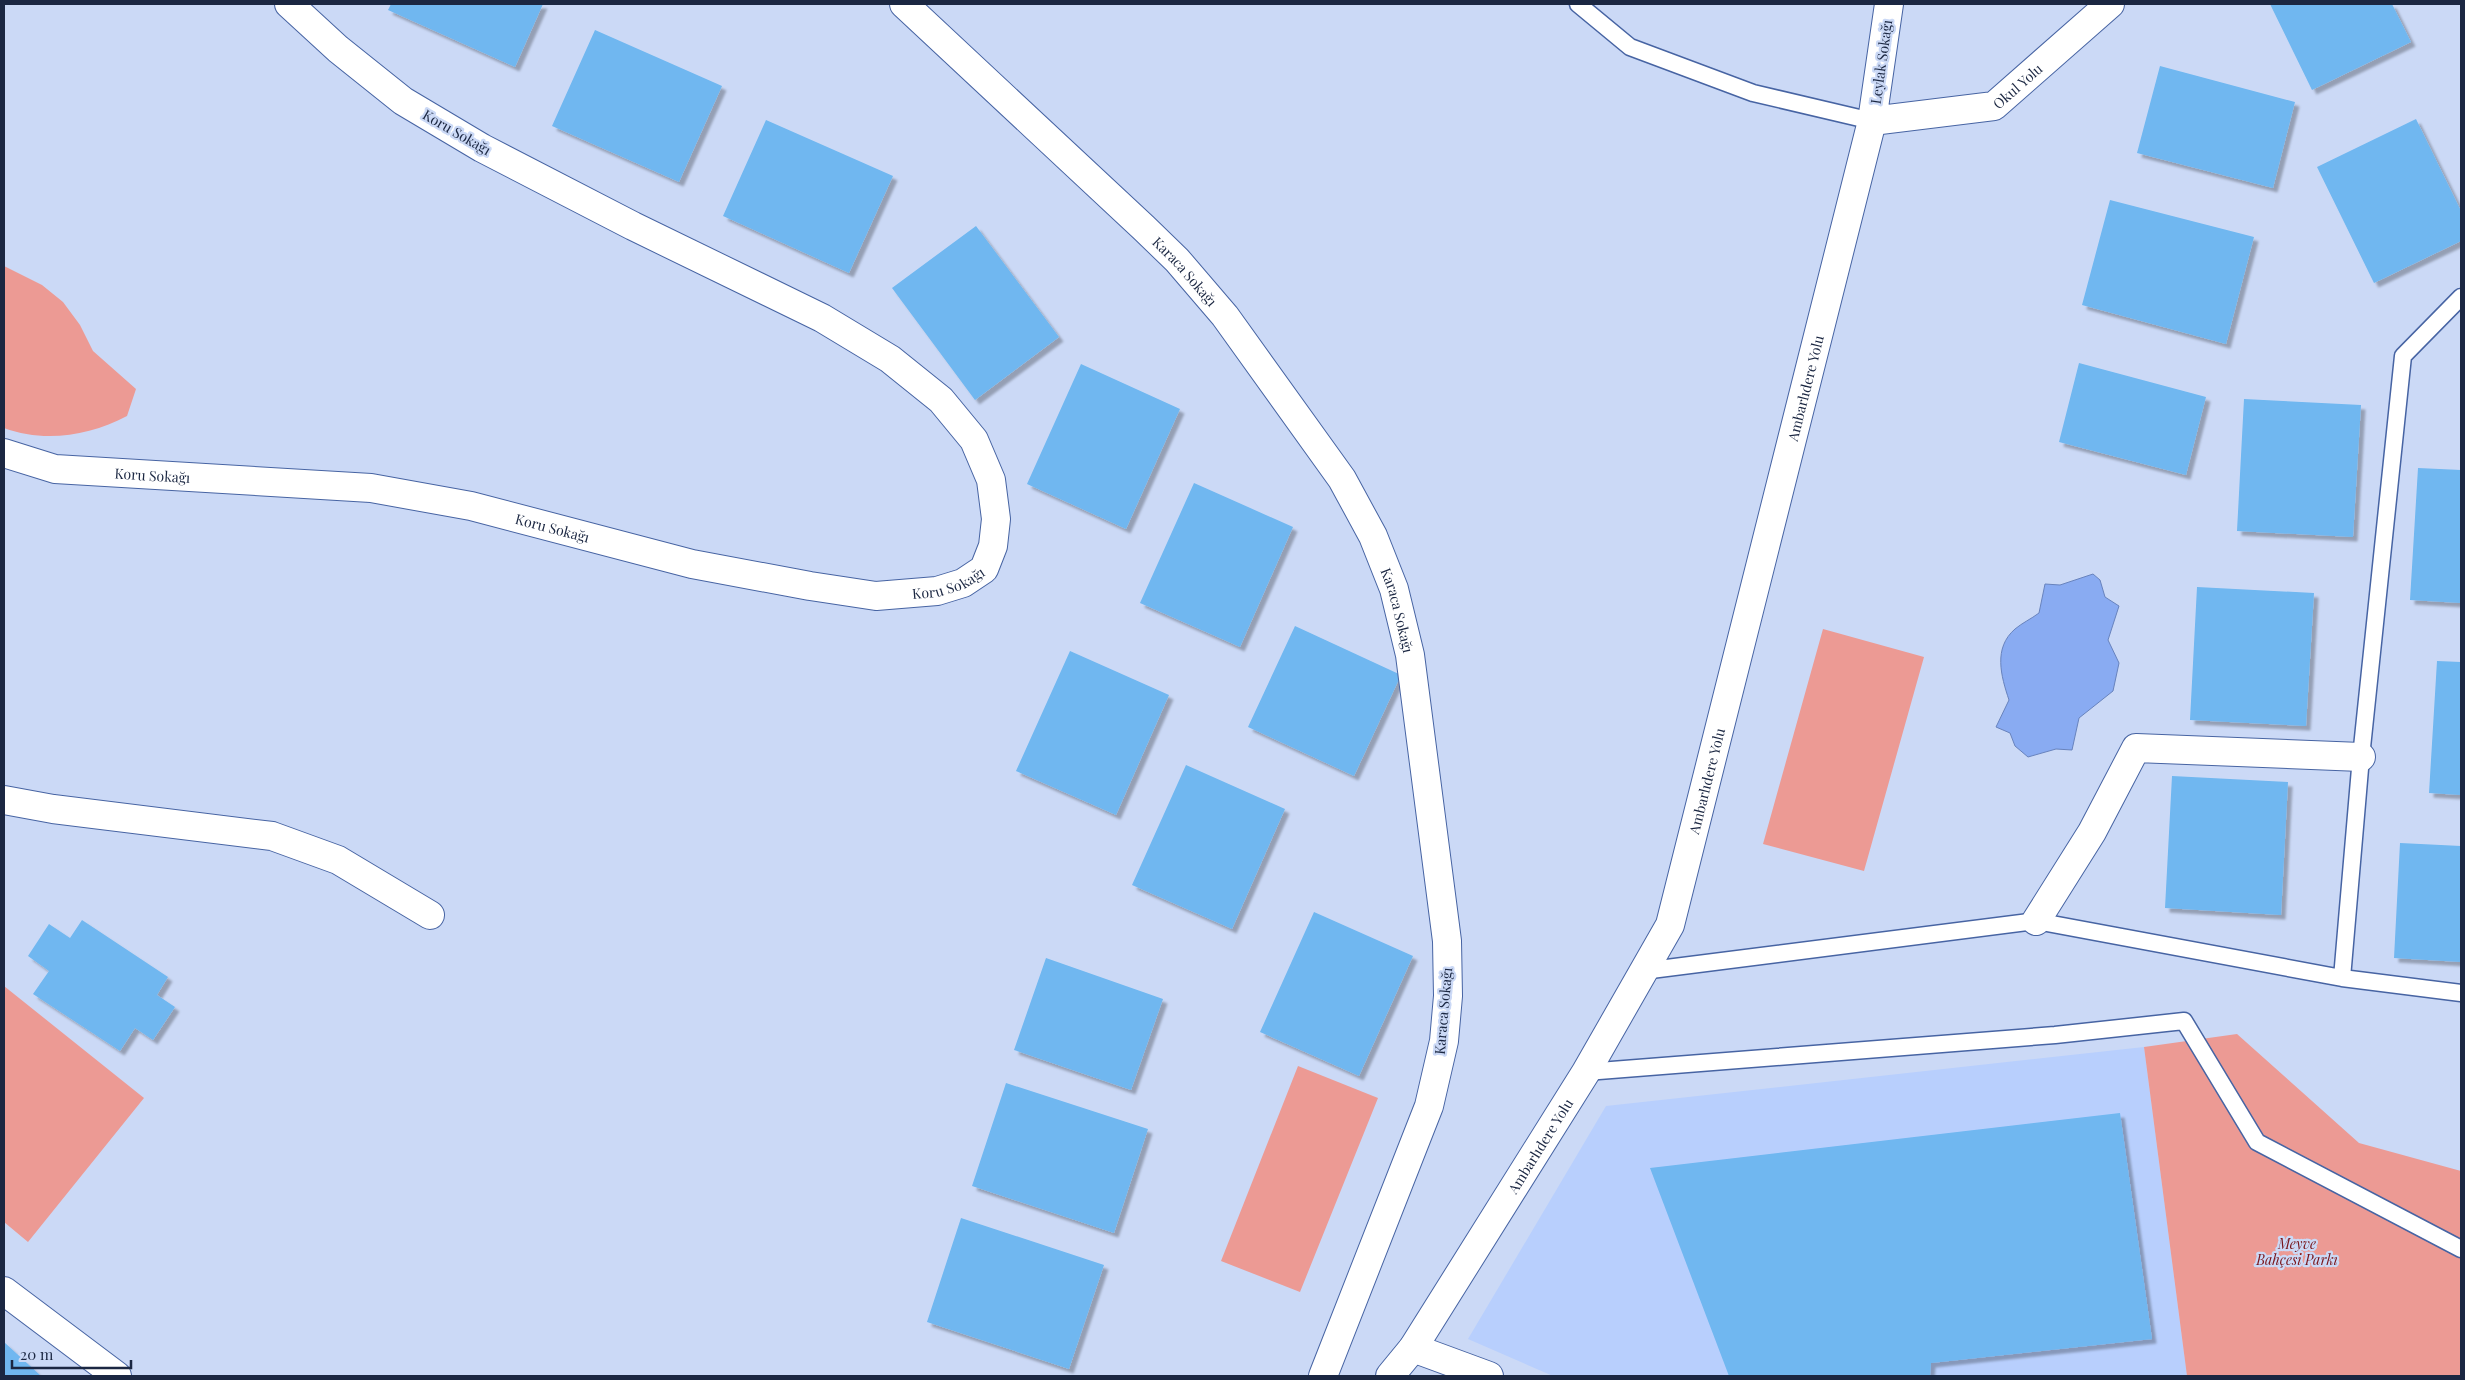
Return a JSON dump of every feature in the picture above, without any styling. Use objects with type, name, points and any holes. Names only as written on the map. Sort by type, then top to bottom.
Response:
[{"type":"street","name":"Koru Sokağı","points":[[4,453],[55,469],[371,488],[471,506],[692,564],[876,596],[937,591],[963,583],[984,569],[992,546],[996,519],[991,480],[974,440],[934,394],[890,359],[822,318],[599,209],[482,148],[403,101],[338,49],[289,4]]},
{"type":"street","name":"Karaca Sokağı","points":[[904,4],[1177,260],[1225,316],[1342,479],[1373,536],[1394,589],[1410,656],[1448,941],[1448,996],[1444,1041],[1429,1106],[1323,1376]]},
{"type":"street","name":"Leylak Sokağı","points":[[1872,121],[1889,4]]},
{"type":"street","name":"Okul Yolu","points":[[1872,121],[1994,106],[2110,4]]},
{"type":"street","name":"Ambarlıdere Yolu","points":[[1390,1376],[1413,1348],[1586,1072],[1670,925],[1872,121]]},
{"type":"street","points":[[2036,921],[2092,832],[2136,748],[2361,758]]},
{"type":"street","points":[[4,800],[53,809],[272,836],[338,860],[430,915]]},
{"type":"street","points":[[4,1291],[117,1376]]},
{"type":"street","points":[[1413,1348],[1489,1376]]},
{"type":"lane","points":[[1578,4],[1630,48],[1753,93],[1872,121]]},
{"type":"lane","points":[[2342,978],[2361,758],[2403,356],[2461,297]]},
{"type":"lane","points":[[1643,971],[2036,921],[2342,978],[2461,993]]},
{"type":"lane","points":[[1586,1072],[2055,1035],[2184,1021],[2257,1142],[2461,1250]]},
{"type":"shaded area","points":[[2093,574],[2100,580],[2105,597],[2119,606],[2108,640],[2119,663],[2113,691],[2079,718],[2072,750],[2056,749],[2028,757],[2015,746],[2010,733],[1996,727],[2009,700],[2003,681],[2001,653],[2008,637],[2015,629],[2039,613],[2045,584],[2060,585]]},
{"type":"shaded area","points":[[2144,1047],[2187,1376],[1553,1376],[1468,1339],[1606,1106]]},
{"type":"green space","points":[[4,266],[42,285],[63,302],[80,325],[93,351],[136,389],[127,416],[82,433],[66,435],[35,435],[19,433],[4,428]]},
{"type":"green space","points":[[1823,629],[1924,657],[1864,871],[1763,844]]},
{"type":"green space","points":[[4,986],[144,1098],[28,1242],[4,1222]]},
{"type":"green space","name":"Meyve Bahçesi Parkı","points":[[2237,1034],[2359,1143],[2461,1171],[2461,1376],[2187,1376],[2144,1047]]},
{"type":"green space","points":[[1298,1066],[1378,1098],[1300,1292],[1221,1261]]},
{"type":"building","points":[[391,4],[543,4],[515,67],[388,10]]},
{"type":"building","points":[[2270,4],[2392,4],[2411,42],[2312,90]]},
{"type":"building","points":[[595,30],[722,86],[679,182],[552,126]]},
{"type":"building","points":[[2160,66],[2295,102],[2273,188],[2137,153]]},
{"type":"building","points":[[2416,119],[2461,211],[2461,241],[2374,283],[2317,167]]},
{"type":"building","points":[[766,120],[893,176],[849,273],[723,216]]},
{"type":"building","points":[[2110,200],[2254,237],[2226,344],[2082,305]]},
{"type":"building","points":[[976,226],[1059,337],[975,400],[892,288]]},
{"type":"building","points":[[2079,363],[2206,397],[2186,475],[2059,442]]},
{"type":"building","points":[[1081,364],[1180,409],[1126,529],[1027,484]]},
{"type":"building","points":[[2244,399],[2361,405],[2353,537],[2237,531]]},
{"type":"building","points":[[2418,468],[2461,470],[2461,603],[2410,600]]},
{"type":"building","points":[[1194,483],[1293,527],[1240,647],[1140,603]]},
{"type":"building","points":[[2197,587],[2314,593],[2306,726],[2190,720]]},
{"type":"building","points":[[1295,626],[1401,675],[1354,776],[1248,727]]},
{"type":"building","points":[[1070,651],[1169,695],[1116,815],[1016,771]]},
{"type":"building","points":[[2437,661],[2461,662],[2461,795],[2429,793]]},
{"type":"building","points":[[1186,765],[1285,809],[1232,929],[1132,885]]},
{"type":"building","points":[[2172,776],[2288,782],[2281,915],[2165,908]]},
{"type":"building","points":[[2400,843],[2461,846],[2461,962],[2394,958]]},
{"type":"building","points":[[1314,912],[1413,956],[1359,1076],[1260,1032]]},
{"type":"building","points":[[82,920],[168,977],[157,995],[175,1007],[153,1040],[135,1028],[120,1051],[33,994],[49,971],[28,956],[49,924],[70,938]]},
{"type":"building","points":[[1046,958],[1163,999],[1131,1090],[1014,1050]]},
{"type":"building","points":[[1006,1083],[1148,1129],[1114,1233],[972,1186]]},
{"type":"building","points":[[2120,1113],[2152,1339],[1931,1363],[1930,1376],[1729,1376],[1650,1168]]},
{"type":"building","points":[[961,1218],[1104,1265],[1069,1369],[927,1322]]},
{"type":"building","points":[[4,1342],[41,1376],[4,1376]]}]
